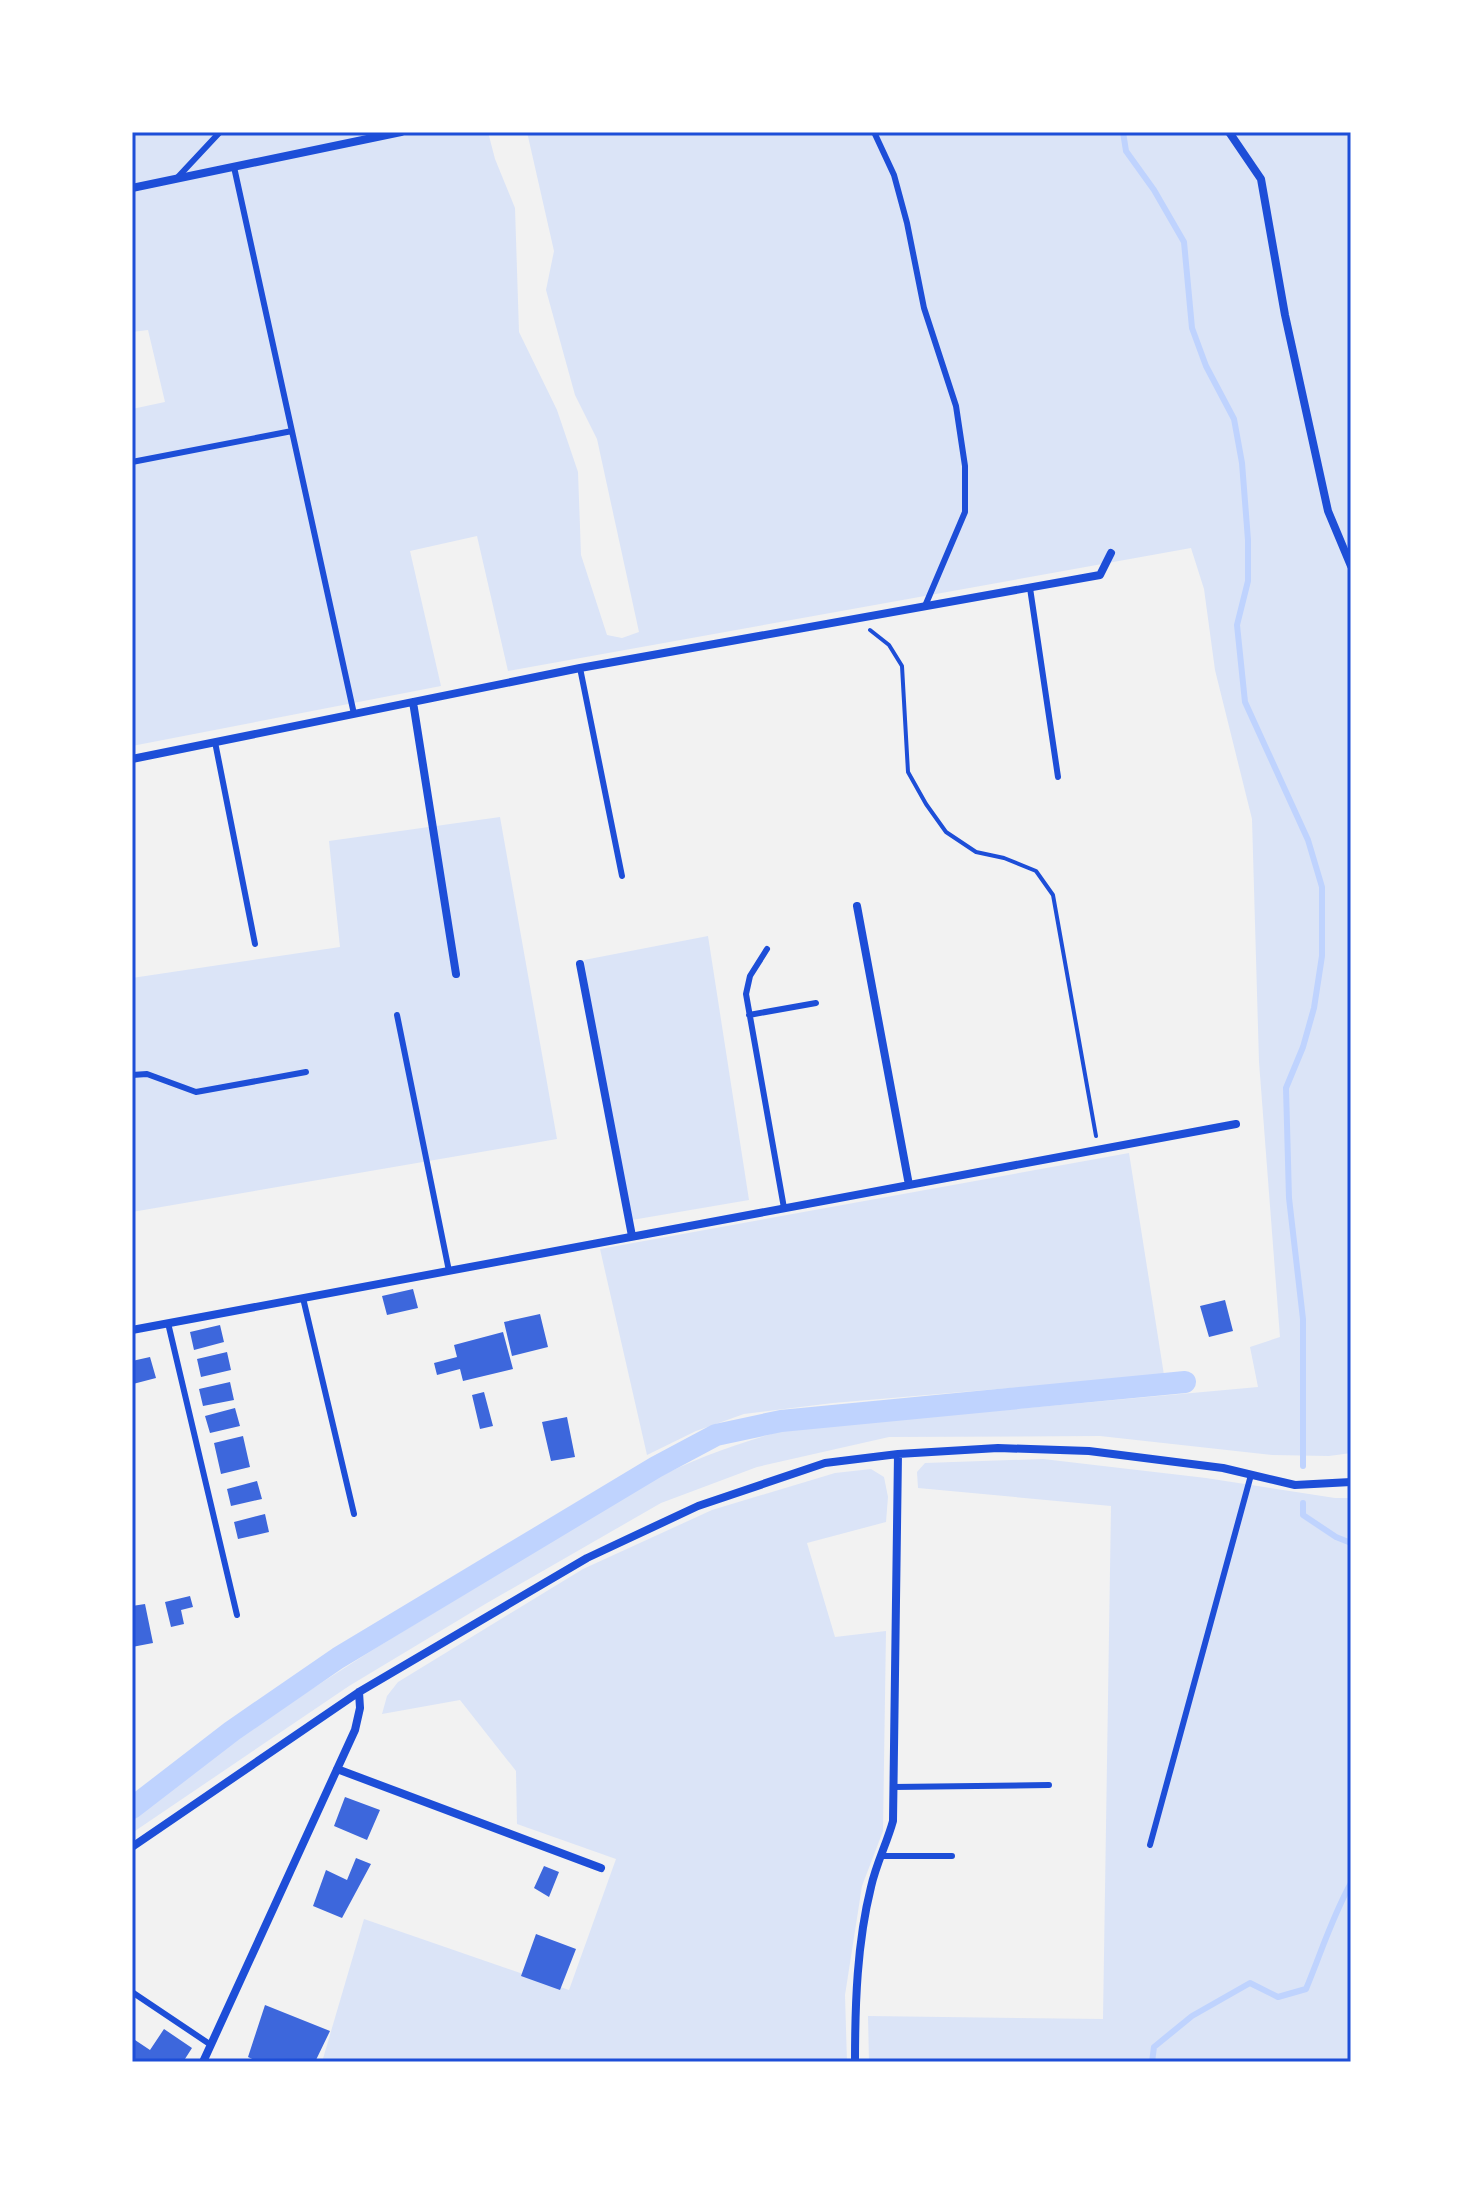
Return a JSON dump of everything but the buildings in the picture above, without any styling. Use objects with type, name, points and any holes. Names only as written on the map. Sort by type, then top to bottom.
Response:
[{"type":"street","points":[[132,188],[401,132]]},
{"type":"street","points":[[1229,132],[1261,179],[1285,315],[1328,511],[1351,566]]},
{"type":"street","points":[[132,759],[580,668],[1100,575],[1111,553]]},
{"type":"street","points":[[413,702],[456,974]]},
{"type":"street","points":[[857,906],[909,1185]]},
{"type":"street","points":[[580,964],[632,1236]]},
{"type":"street","points":[[132,1330],[1236,1124]]},
{"type":"street","points":[[132,1847],[359,1692],[587,1558],[698,1506],[825,1463],[898,1454],[998,1448],[1089,1451],[1223,1468],[1295,1485],[1351,1482]]},
{"type":"street","points":[[855,2062],[855,2011],[871,1885],[893,1821],[898,1454]]},
{"type":"street","points":[[203,2062],[355,1730],[360,1708],[359,1692]]},
{"type":"street","points":[[337,1769],[601,1868]]},
{"type":"lane","points":[[177,178],[220,132]]},
{"type":"lane","points":[[874,132],[894,175],[924,308],[956,406],[965,466],[965,512],[925,606]]},
{"type":"lane","points":[[234,167],[354,714]]},
{"type":"lane","points":[[132,462],[292,431]]},
{"type":"lane","points":[[1030,588],[1058,777]]},
{"type":"lane","points":[[580,668],[622,876]]},
{"type":"lane","points":[[215,742],[255,944]]},
{"type":"lane","points":[[767,949],[750,976],[746,994],[784,1208]]},
{"type":"lane","points":[[749,1015],[816,1003]]},
{"type":"lane","points":[[397,1015],[449,1271]]},
{"type":"lane","points":[[132,1075],[147,1074],[196,1092],[306,1072]]},
{"type":"lane","points":[[303,1298],[354,1514]]},
{"type":"lane","points":[[168,1323],[237,1615]]},
{"type":"lane","points":[[1150,1845],[1251,1475]]},
{"type":"lane","points":[[893,1787],[1049,1785]]},
{"type":"lane","points":[[883,1856],[952,1856]]},
{"type":"lane","points":[[132,1992],[211,2045]]},
{"type":"path","points":[[856,619],[889,645],[902,666],[908,772],[946,832],[976,852],[1004,858],[1036,871],[1053,895],[1098,1149]]},
{"type":"shaded area","points":[[132,132],[488,132],[495,159],[515,208],[519,332],[557,410],[578,472],[581,555],[607,635],[622,638],[639,632],[597,439],[575,395],[546,290],[554,251],[527,132],[1351,132],[1351,1453],[1329,1456],[1272,1455],[1100,1436],[889,1437],[757,1467],[661,1503],[487,1603],[349,1686],[132,1833],[132,1812],[243,1733],[371,1651],[651,1481],[684,1465],[786,1430],[1258,1387],[1250,1347],[1280,1337],[1259,1062],[1252,819],[1215,670],[1204,589],[1191,548],[508,671],[477,536],[410,551],[441,686],[132,746],[132,409],[165,402],[148,330],[132,332]]},
{"type":"shaded area","points":[[500,817],[557,1139],[132,1212],[132,978],[340,947],[329,841]]},
{"type":"shaded area","points":[[708,936],[749,1200],[626,1221],[584,960]]},
{"type":"shaded area","points":[[1129,1153],[1164,1375],[833,1403],[744,1414],[696,1431],[647,1455],[600,1249]]},
{"type":"shaded area","points":[[1043,1459],[1351,1498],[1351,2062],[869,2062],[868,2016],[1103,2019],[1111,1506],[918,1488],[917,1472],[925,1463]]},
{"type":"shaded area","points":[[871,1469],[884,1477],[888,1497],[886,1522],[807,1543],[835,1637],[886,1631],[883,1831],[862,1886],[845,1995],[847,2062],[322,2062],[364,1919],[569,1990],[616,1859],[517,1824],[516,1771],[460,1700],[382,1714],[387,1696],[398,1682],[583,1569],[712,1510],[835,1473]]},
{"type":"waterway","points":[[1123,132],[1126,151],[1154,190],[1184,242],[1192,328],[1206,366],[1234,419],[1242,463],[1248,540],[1248,581],[1237,625],[1245,702],[1308,840],[1322,887],[1322,956],[1314,1008],[1303,1047],[1286,1088],[1289,1198],[1303,1319],[1303,1466]]},
{"type":"waterway","points":[[132,1808],[232,1731],[338,1658],[656,1467],[716,1435],[781,1421],[1185,1382]]},
{"type":"waterway","points":[[1303,1503],[1303,1515],[1351,1543]]},
{"type":"waterway","points":[[1152,2062],[1154,2047],[1192,2016],[1250,1983],[1278,1997],[1306,1989],[1351,1883]]}]
